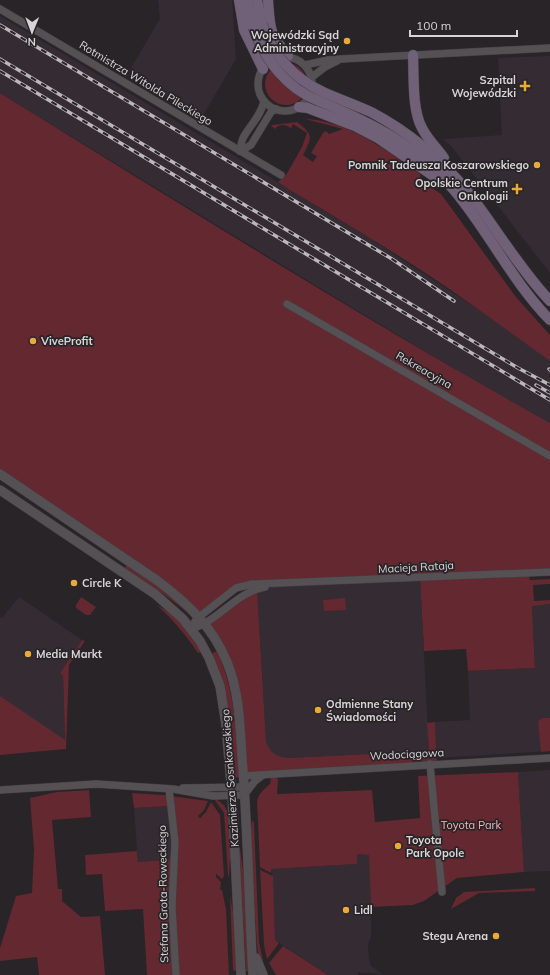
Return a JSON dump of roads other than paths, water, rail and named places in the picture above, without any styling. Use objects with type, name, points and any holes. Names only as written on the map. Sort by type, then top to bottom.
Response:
[{"type":"main road","points":[[239,0],[244,30],[263,69]]},
{"type":"main road","points":[[247,0],[257,25],[265,34],[275,53],[288,68],[321,97],[394,137],[423,159],[455,191],[520,284],[550,320]]},
{"type":"main road","points":[[257,0],[257,25]]},
{"type":"main road","points":[[268,0],[271,32],[276,42],[288,56]]},
{"type":"main road","points":[[413,55],[415,97],[418,120],[427,137],[445,159],[450,171]]},
{"type":"main road","points":[[321,97],[370,112],[400,130],[426,149],[450,171],[469,194],[525,272],[550,302]]},
{"type":"main road","points":[[299,107],[308,108],[355,126],[378,138],[455,191]]},
{"type":"street","name":"Rotmistrza Witolda Pileckiego","points":[[0,9],[281,175]]},
{"type":"street","points":[[305,65],[341,59],[550,48]]},
{"type":"street","points":[[240,151],[242,139],[263,108],[264,101],[259,89],[260,75],[263,69],[269,62],[276,58],[288,56],[305,65],[312,77],[313,86],[306,102],[299,107],[288,111],[276,109],[264,101]]},
{"type":"street","points":[[312,77],[325,67],[341,59]]},
{"type":"street","points":[[240,151],[251,145],[271,112],[276,109]]},
{"type":"street","name":"Rekreacyjna","points":[[287,304],[550,456]]},
{"type":"street","name":"Kazimierza Sosnkowskiego","points":[[0,474],[158,581],[190,606],[202,620],[226,661],[233,679],[240,727],[253,975]]},
{"type":"street","name":"Kazimierza Sosnkowskiego","points":[[0,490],[154,594],[177,613],[191,629],[209,658],[220,686],[226,725],[241,975]]},
{"type":"street","name":"Macieja Rataja","points":[[202,620],[236,588],[252,584],[283,584],[550,572]]},
{"type":"street","name":"Macieja Rataja","points":[[191,629],[195,621],[202,620],[252,591],[283,584]]},
{"type":"street","name":"Wodociągowa","points":[[243,776],[550,758]]},
{"type":"street","points":[[430,764],[442,892]]},
{"type":"street","points":[[0,790],[84,784],[244,791],[265,774]]},
{"type":"street","name":"Stefana Grota-Roweckiego","points":[[171,789],[175,842],[172,907],[176,975]]},
{"type":"street","points":[[252,938],[256,959],[263,975]]},
{"type":"railway","points":[[0,25],[392,259],[454,301]]},
{"type":"railway","points":[[0,59],[518,368],[550,385]]},
{"type":"railway","points":[[0,71],[550,400]]},
{"type":"railway","points":[[536,385],[550,393]]},
{"type":"place","name":"Wojewódzki Sąd Administracyjny","points":[[347,41]]},
{"type":"place","name":"Szpital Wojewódzki","points":[[525,86]]},
{"type":"place","name":"Pomnik Tadeusza Koszarowskiego","points":[[537,165]]},
{"type":"place","name":"Opolskie Centrum Onkologii","points":[[517,189]]},
{"type":"place","name":"ViveProfit","points":[[33,341]]},
{"type":"place","name":"Circle K","points":[[74,583]]},
{"type":"place","name":"Media Markt","points":[[28,654]]},
{"type":"place","name":"Odmienne Stany Świadomości","points":[[318,710]]},
{"type":"place","name":"Toyota Park Opole","points":[[398,846]]},
{"type":"place","name":"Lidl","points":[[346,910]]},
{"type":"place","name":"Stegu Arena","points":[[496,936]]},
{"type":"park label","name":"Toyota Park","points":[[471,825]]}]
